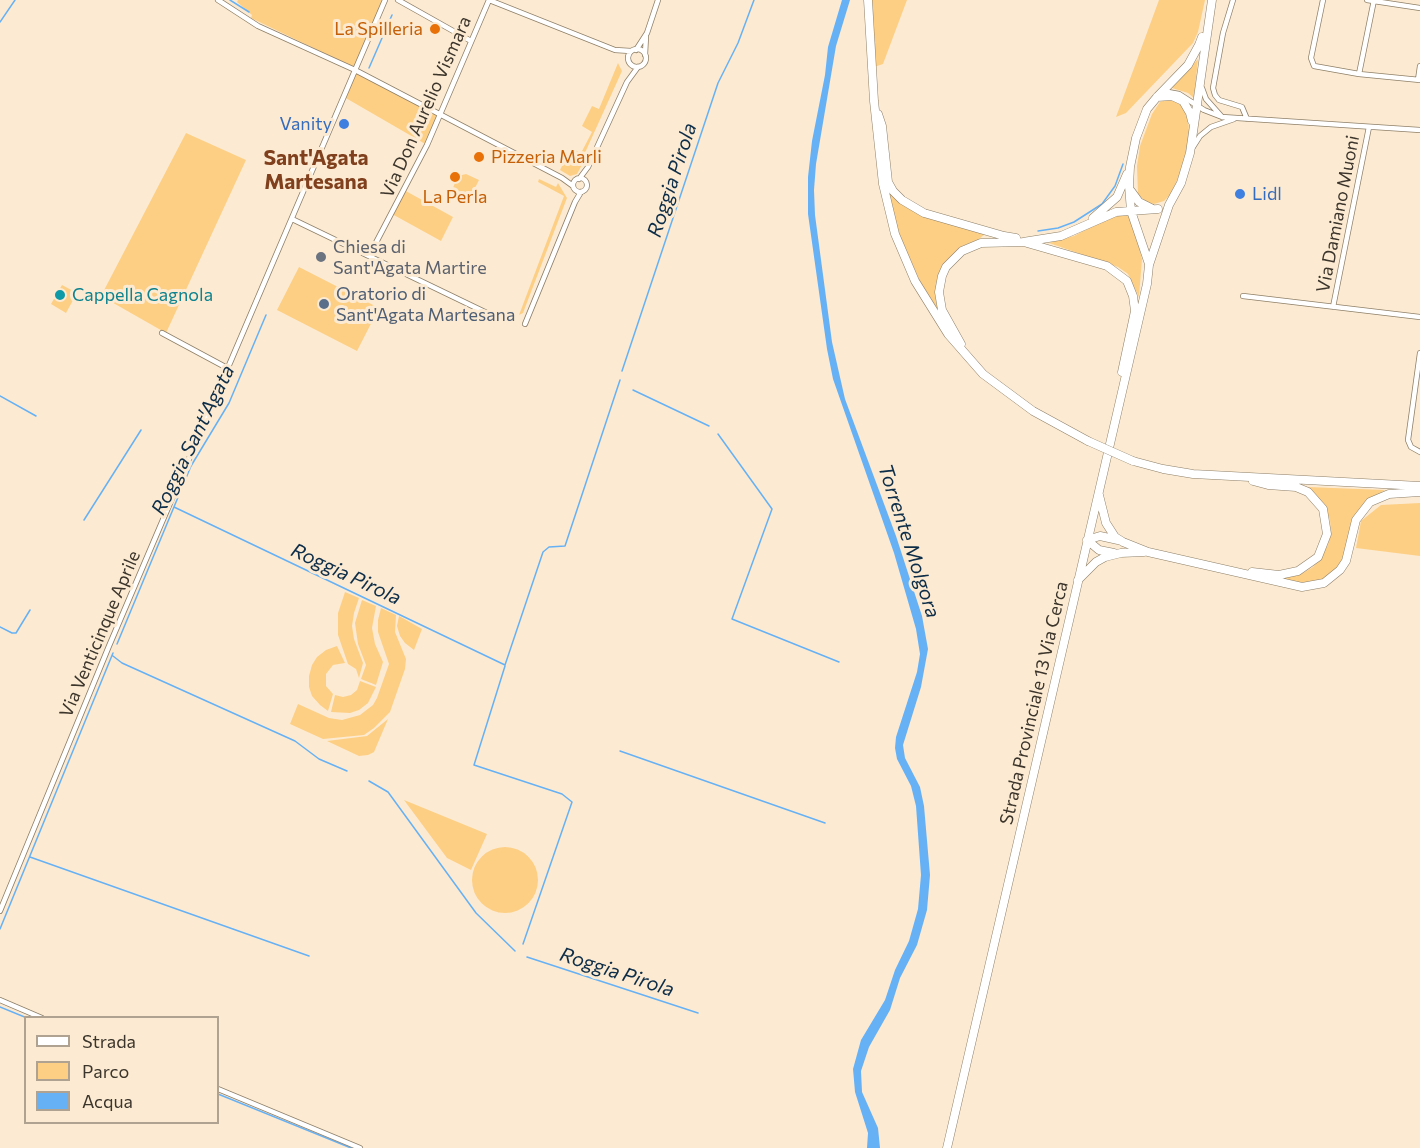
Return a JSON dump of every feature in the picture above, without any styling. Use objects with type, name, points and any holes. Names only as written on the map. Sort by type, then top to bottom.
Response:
[{"type":"main road","points":[[868,0],[874,101],[883,184],[892,223],[912,276],[932,311],[979,371],[1027,408],[1088,441],[1132,461],[1181,472],[1420,486]]},
{"type":"main road","name":"Strada Provinciale 13 Via Cerca","points":[[947,1148],[1098,490],[1148,284],[1149,265],[1169,205],[1181,183],[1190,153],[1212,0]]},
{"type":"main road","name":"Strada Provinciale 13 Via Cerca","points":[[1149,265],[1131,212],[1129,186],[1130,167],[1140,125],[1156,97],[1179,76],[1193,56],[1199,45],[1210,10]]},
{"type":"main road","points":[[1156,97],[1172,96],[1183,101],[1190,113],[1193,126]]},
{"type":"main road","points":[[874,101],[882,126],[888,182],[902,200],[924,213],[1004,236],[1039,240]]},
{"type":"main road","points":[[1085,225],[1117,197],[1130,167]]},
{"type":"main road","points":[[1129,186],[1138,202],[1158,209]]},
{"type":"main road","points":[[979,371],[942,310],[939,297],[942,276],[954,258],[969,247],[981,243],[1023,242],[1061,236],[1116,212],[1158,209],[1169,205]]},
{"type":"main road","points":[[1023,242],[1107,266],[1127,281],[1133,296],[1135,311],[1124,357],[1118,410]]},
{"type":"main road","points":[[1221,568],[1279,575],[1293,573],[1318,557],[1327,534],[1323,509],[1308,492],[1296,487],[1268,485],[1242,477]]},
{"type":"main road","points":[[1098,490],[1106,524],[1115,537],[1123,542]]},
{"type":"main road","points":[[1087,540],[1103,536],[1148,552],[1295,587],[1309,587],[1334,576],[1344,564],[1354,525],[1374,500],[1389,494],[1420,492]]},
{"type":"main road","points":[[1087,540],[1102,551],[1148,552]]},
{"type":"main road","points":[[1078,581],[1099,560],[1121,553]]},
{"type":"street","points":[[218,0],[258,26],[355,70],[562,178],[577,190],[587,188],[588,167]]},
{"type":"street","name":"Via Venticinque Aprile","points":[[0,911],[109,646],[385,0]]},
{"type":"street","points":[[398,0],[471,41]]},
{"type":"street","points":[[489,0],[615,50],[638,67]]},
{"type":"street","name":"Via Don Aurelio Vismara","points":[[369,256],[427,146],[489,0]]},
{"type":"street","points":[[525,324],[575,201],[578,179],[588,167],[627,82],[638,67],[644,63],[647,33],[658,0]]},
{"type":"street","points":[[1233,0],[1222,33],[1213,88],[1219,100],[1242,108],[1248,119]]},
{"type":"street","points":[[1323,0],[1311,58],[1317,68],[1419,80],[1420,66]]},
{"type":"street","points":[[1367,0],[1420,8]]},
{"type":"street","points":[[1359,74],[1374,1]]},
{"type":"street","points":[[627,82],[628,55],[647,33]]},
{"type":"street","points":[[615,50],[642,51],[645,55]]},
{"type":"street","points":[[1200,77],[1206,99],[1222,117]]},
{"type":"street","points":[[1156,97],[1173,92],[1214,115],[1237,119],[1420,130]]},
{"type":"street","points":[[1190,153],[1205,131],[1218,124],[1237,119]]},
{"type":"street","name":"Via Damiano Muoni","points":[[1333,307],[1369,127]]},
{"type":"street","points":[[562,178],[586,181]]},
{"type":"street","points":[[292,219],[489,314]]},
{"type":"street","points":[[1243,296],[1420,317]]},
{"type":"street","points":[[162,333],[229,369]]},
{"type":"street","points":[[1420,353],[1408,440],[1411,447],[1420,452]]},
{"type":"street","points":[[0,1000],[40,1016]]},
{"type":"street","points":[[219,1089],[360,1148]]},
{"type":"green space","points":[[238,0],[383,0],[355,68],[251,18],[252,15],[237,2]]},
{"type":"green space","points":[[868,0],[907,0],[883,64],[871,68]]},
{"type":"green space","points":[[1159,0],[1205,0],[1198,32],[1193,43],[1126,113],[1116,117]]},
{"type":"green space","points":[[1198,59],[1194,98],[1188,93],[1172,88]]},
{"type":"green space","points":[[618,63],[622,71],[584,155],[583,163],[577,174],[570,176],[560,170],[571,148],[581,153],[592,132],[582,126],[592,106],[599,109]]},
{"type":"green space","points":[[355,70],[439,114],[427,145],[344,97]]},
{"type":"green space","points":[[1170,99],[1179,102],[1188,114],[1187,149],[1181,172],[1170,195],[1164,201],[1154,204],[1146,202],[1138,194],[1137,166],[1140,146],[1152,114],[1160,102]]},
{"type":"green space","points":[[186,133],[246,160],[166,333],[101,296]]},
{"type":"green space","points":[[466,174],[479,180],[473,192],[463,196],[452,190],[458,176]]},
{"type":"green space","points":[[539,179],[556,187],[558,183],[567,198],[523,313],[519,315],[564,196],[538,182]]},
{"type":"green space","points":[[888,186],[900,202],[986,233],[978,240],[962,246],[944,265],[939,311],[920,281],[901,238]]},
{"type":"green space","points":[[404,190],[453,217],[441,241],[392,214]]},
{"type":"green space","points":[[1128,214],[1131,216],[1142,259],[1139,297],[1128,274],[1118,267],[1049,243],[1074,236],[1108,218]]},
{"type":"green space","points":[[299,267],[379,308],[357,351],[277,310]]},
{"type":"green space","points":[[62,285],[77,293],[66,313],[51,304]]},
{"type":"green space","points":[[1308,487],[1385,490],[1369,500],[1356,515],[1342,563],[1336,571],[1319,582],[1308,584],[1281,581],[1280,577],[1303,573],[1313,567],[1328,545],[1331,532],[1330,520],[1321,501]]},
{"type":"green space","points":[[1420,503],[1420,556],[1356,548],[1361,521],[1381,505]]},
{"type":"green space","points":[[345,592],[359,598],[352,626],[363,663],[359,678],[356,669],[348,664],[338,635],[338,613]]},
{"type":"green space","points":[[362,600],[376,606],[372,628],[375,644],[383,662],[376,685],[361,679],[366,665],[358,644],[355,623]]},
{"type":"green space","points":[[381,608],[396,615],[395,632],[406,659],[405,669],[390,712],[364,735],[323,739],[290,724],[298,704],[329,718],[342,720],[360,715],[373,705],[389,664],[378,632]]},
{"type":"green space","points":[[399,616],[422,629],[414,650],[400,636],[397,626]]},
{"type":"green space","points":[[337,646],[345,663],[333,665],[326,674],[326,686],[333,694],[328,711],[312,696],[309,676],[317,657]]},
{"type":"green space","points":[[360,681],[376,687],[368,703],[350,713],[331,712],[335,695],[343,697],[351,695],[357,690]]},
{"type":"green space","points":[[388,719],[374,752],[368,755],[359,756],[327,741],[367,736]]},
{"type":"green space","points":[[404,800],[487,834],[471,870],[447,858]]},
{"type":"green space","points":[[505,847],[517,850],[528,857],[535,868],[538,880],[535,892],[528,903],[517,910],[505,913],[493,910],[482,903],[475,892],[472,880],[475,868],[482,857],[493,850]]},
{"type":"water","name":"Torrente Molgora","points":[[842,0],[850,0],[836,46],[816,164],[815,215],[832,342],[845,399],[896,536],[922,616],[928,649],[921,687],[903,745],[905,758],[920,787],[924,806],[930,875],[927,910],[917,945],[900,978],[890,1010],[869,1047],[861,1071],[862,1092],[878,1128],[880,1148],[867,1148],[868,1133],[855,1092],[853,1069],[861,1040],[885,1000],[895,970],[909,941],[918,909],[921,875],[916,806],[911,786],[897,759],[895,748],[896,737],[917,672],[920,654],[916,629],[894,553],[833,379],[808,214],[808,177],[812,141],[828,47]]},
{"type":"waterway","points":[[0,22],[15,0]]},
{"type":"waterway","points":[[230,0],[249,12]]},
{"type":"waterway","name":"Roggia Pirola","points":[[622,371],[718,83],[738,43],[754,0]]},
{"type":"waterway","name":"Roggia Sant'Agata","points":[[369,68],[392,15]]},
{"type":"waterway","points":[[1038,231],[1058,228],[1074,222],[1102,204],[1115,186],[1123,164]]},
{"type":"waterway","name":"Roggia Sant'Agata","points":[[117,644],[191,466],[229,403],[266,315]]},
{"type":"waterway","name":"Roggia Pirola","points":[[174,507],[505,665],[543,552],[549,547],[565,546],[620,380]]},
{"type":"waterway","points":[[633,390],[709,426]]},
{"type":"waterway","points":[[0,396],[36,416]]},
{"type":"waterway","points":[[84,520],[141,430]]},
{"type":"waterway","points":[[718,434],[772,509],[732,619],[839,662]]},
{"type":"waterway","points":[[0,627],[16,633],[30,610]]},
{"type":"waterway","name":"Roggia Sant'Agata","points":[[0,929],[113,653]]},
{"type":"waterway","name":"Roggia Pirola","points":[[113,656],[122,663],[295,741],[319,759],[347,771]]},
{"type":"waterway","name":"Roggia Pirola","points":[[505,666],[474,765],[562,794],[572,802],[523,944]]},
{"type":"waterway","points":[[620,751],[825,823]]},
{"type":"waterway","name":"Roggia Pirola","points":[[369,781],[388,792],[476,913],[515,951]]},
{"type":"waterway","points":[[30,857],[309,956]]},
{"type":"waterway","name":"Roggia Pirola","points":[[527,957],[698,1013]]},
{"type":"waterway","points":[[0,1007],[24,1017]]},
{"type":"waterway","points":[[219,1094],[351,1148]]},
{"type":"place","name":"La Spilleria","points":[[435,29]]},
{"type":"place","name":"Vanity","points":[[344,124]]},
{"type":"place","name":"Pizzeria Marli","points":[[479,157]]},
{"type":"place","name":"La Perla","points":[[455,177]]},
{"type":"place","name":"Lidl","points":[[1240,194]]},
{"type":"place","name":"Chiesa di Sant'Agata Martire","points":[[321,257]]},
{"type":"place","name":"Cappella Cagnola","points":[[60,295]]},
{"type":"place","name":"Oratorio di Sant'Agata Martesana","points":[[324,304]]},
{"type":"district","name":"Sant'Agata Martesana","points":[[316,170]]}]
